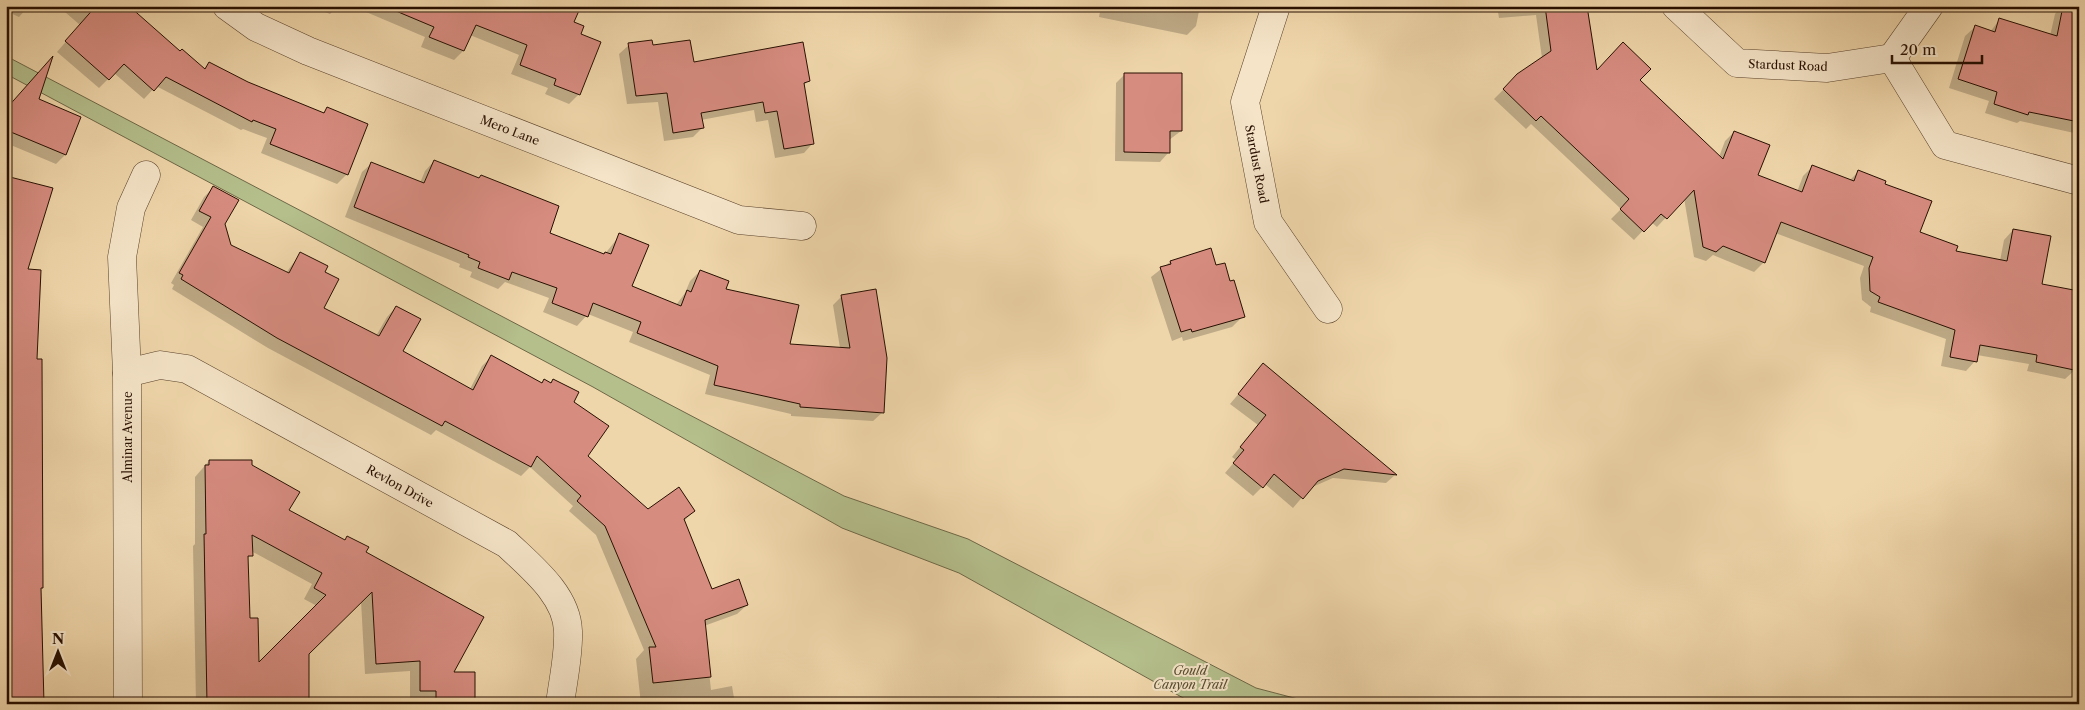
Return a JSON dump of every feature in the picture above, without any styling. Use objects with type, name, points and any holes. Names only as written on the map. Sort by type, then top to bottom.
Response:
[{"type":"street","name":"Mero Lane","points":[[227,6],[256,28],[308,51],[740,220],[802,226]]},
{"type":"street","name":"Stardust Road","points":[[1276,6],[1245,102],[1268,222],[1328,309]]},
{"type":"street","name":"Stardust Road","points":[[1676,6],[1737,63],[1827,68],[1892,58]]},
{"type":"street","points":[[1928,6],[1892,58],[1945,145],[2079,181]]},
{"type":"street","name":"Alminar Avenue","points":[[128,704],[127,372],[122,257],[131,208],[146,175]]},
{"type":"street","name":"Revlon Drive","points":[[127,372],[160,365],[187,369],[507,544],[536,571],[562,605],[568,630],[560,704]]},
{"type":"green space","name":"Gould Canyon Trail","points":[[6,56],[844,496],[968,539],[1256,688],[1317,704],[1194,704],[959,573],[842,528],[593,387],[6,74]]},
{"type":"building","points":[[96,6],[129,6],[180,51],[182,49],[205,69],[209,62],[248,82],[324,113],[327,107],[368,124],[348,175],[270,144],[276,129],[253,120],[252,122],[166,77],[154,91],[124,64],[109,80],[65,41]]},
{"type":"building","points":[[384,6],[581,6],[574,22],[584,26],[581,34],[601,42],[580,95],[554,85],[556,79],[520,65],[527,45],[476,25],[464,51],[429,37],[434,27]]},
{"type":"building","points":[[1545,6],[1587,6],[1597,70],[1623,42],[1651,69],[1640,80],[1723,159],[1734,131],[1770,145],[1758,175],[1802,192],[1812,165],[1854,181],[1858,170],[1886,181],[1885,184],[1932,201],[1920,232],[1958,246],[1956,251],[2007,261],[2013,229],[2051,236],[2042,284],[2079,291],[2079,371],[2036,362],[2037,355],[1980,345],[1977,362],[1950,357],[1955,330],[1878,302],[1880,297],[1870,291],[1869,268],[1873,257],[1781,222],[1765,263],[1723,246],[1716,252],[1703,247],[1694,190],[1667,219],[1661,214],[1644,232],[1620,209],[1629,199],[1541,116],[1536,121],[1503,89],[1517,74],[1551,51]]},
{"type":"building","points":[[2063,6],[2079,6],[2079,122],[2029,112],[2028,115],[1994,104],[1997,92],[1958,79],[1975,25],[1995,32],[1999,18],[2057,36]]},
{"type":"building","points":[[652,40],[653,45],[690,40],[694,62],[803,42],[810,81],[804,83],[814,144],[784,149],[777,111],[765,113],[763,102],[701,113],[704,128],[673,133],[667,93],[636,96],[628,43]]},
{"type":"building","points":[[53,56],[39,99],[81,117],[66,155],[6,130],[6,109]]},
{"type":"building","points":[[1124,73],[1182,73],[1182,131],[1170,131],[1170,153],[1124,152]]},
{"type":"building","points":[[434,160],[479,178],[481,175],[559,206],[550,233],[604,254],[605,252],[611,254],[619,233],[649,245],[632,286],[681,306],[687,290],[691,292],[700,270],[729,281],[726,289],[799,305],[790,344],[850,348],[841,295],[876,289],[887,358],[884,413],[800,407],[800,404],[714,385],[718,366],[637,333],[641,322],[593,303],[588,317],[552,303],[557,288],[512,272],[509,280],[478,268],[480,262],[468,257],[469,255],[354,207],[371,162],[424,183]]},
{"type":"building","points":[[6,176],[53,188],[28,269],[41,270],[37,359],[42,359],[43,588],[41,588],[44,704],[6,704]]},
{"type":"building","points":[[213,186],[239,200],[225,224],[231,245],[289,273],[300,252],[328,266],[325,272],[339,279],[324,308],[379,336],[396,306],[421,319],[403,351],[473,390],[491,355],[542,383],[544,379],[551,383],[553,379],[579,392],[574,402],[609,426],[588,456],[648,509],[679,487],[695,511],[684,519],[712,589],[739,579],[748,605],[705,620],[711,677],[653,683],[649,647],[656,647],[605,526],[577,501],[581,496],[537,456],[531,467],[445,421],[442,426],[277,338],[181,279],[183,275],[179,273],[211,217],[199,211]]},
{"type":"building","points":[[1211,248],[1216,265],[1225,263],[1230,281],[1234,280],[1245,317],[1192,332],[1191,329],[1181,332],[1160,267],[1171,264],[1170,261]]},
{"type":"building","points":[[1263,363],[1397,475],[1344,469],[1318,481],[1303,499],[1274,474],[1263,488],[1233,463],[1244,450],[1240,447],[1266,415],[1238,394]]},
{"type":"building","points":[[209,460],[252,460],[252,465],[300,492],[289,510],[345,540],[347,536],[369,547],[366,552],[484,617],[454,672],[475,672],[475,704],[436,704],[436,691],[420,691],[420,661],[376,664],[372,592],[309,654],[309,702],[207,704],[204,534],[206,534],[205,465],[209,465]],"holes":[[[252,535],[322,573],[314,588],[326,595],[259,662],[258,618],[250,618],[248,556],[253,556]]]}]
